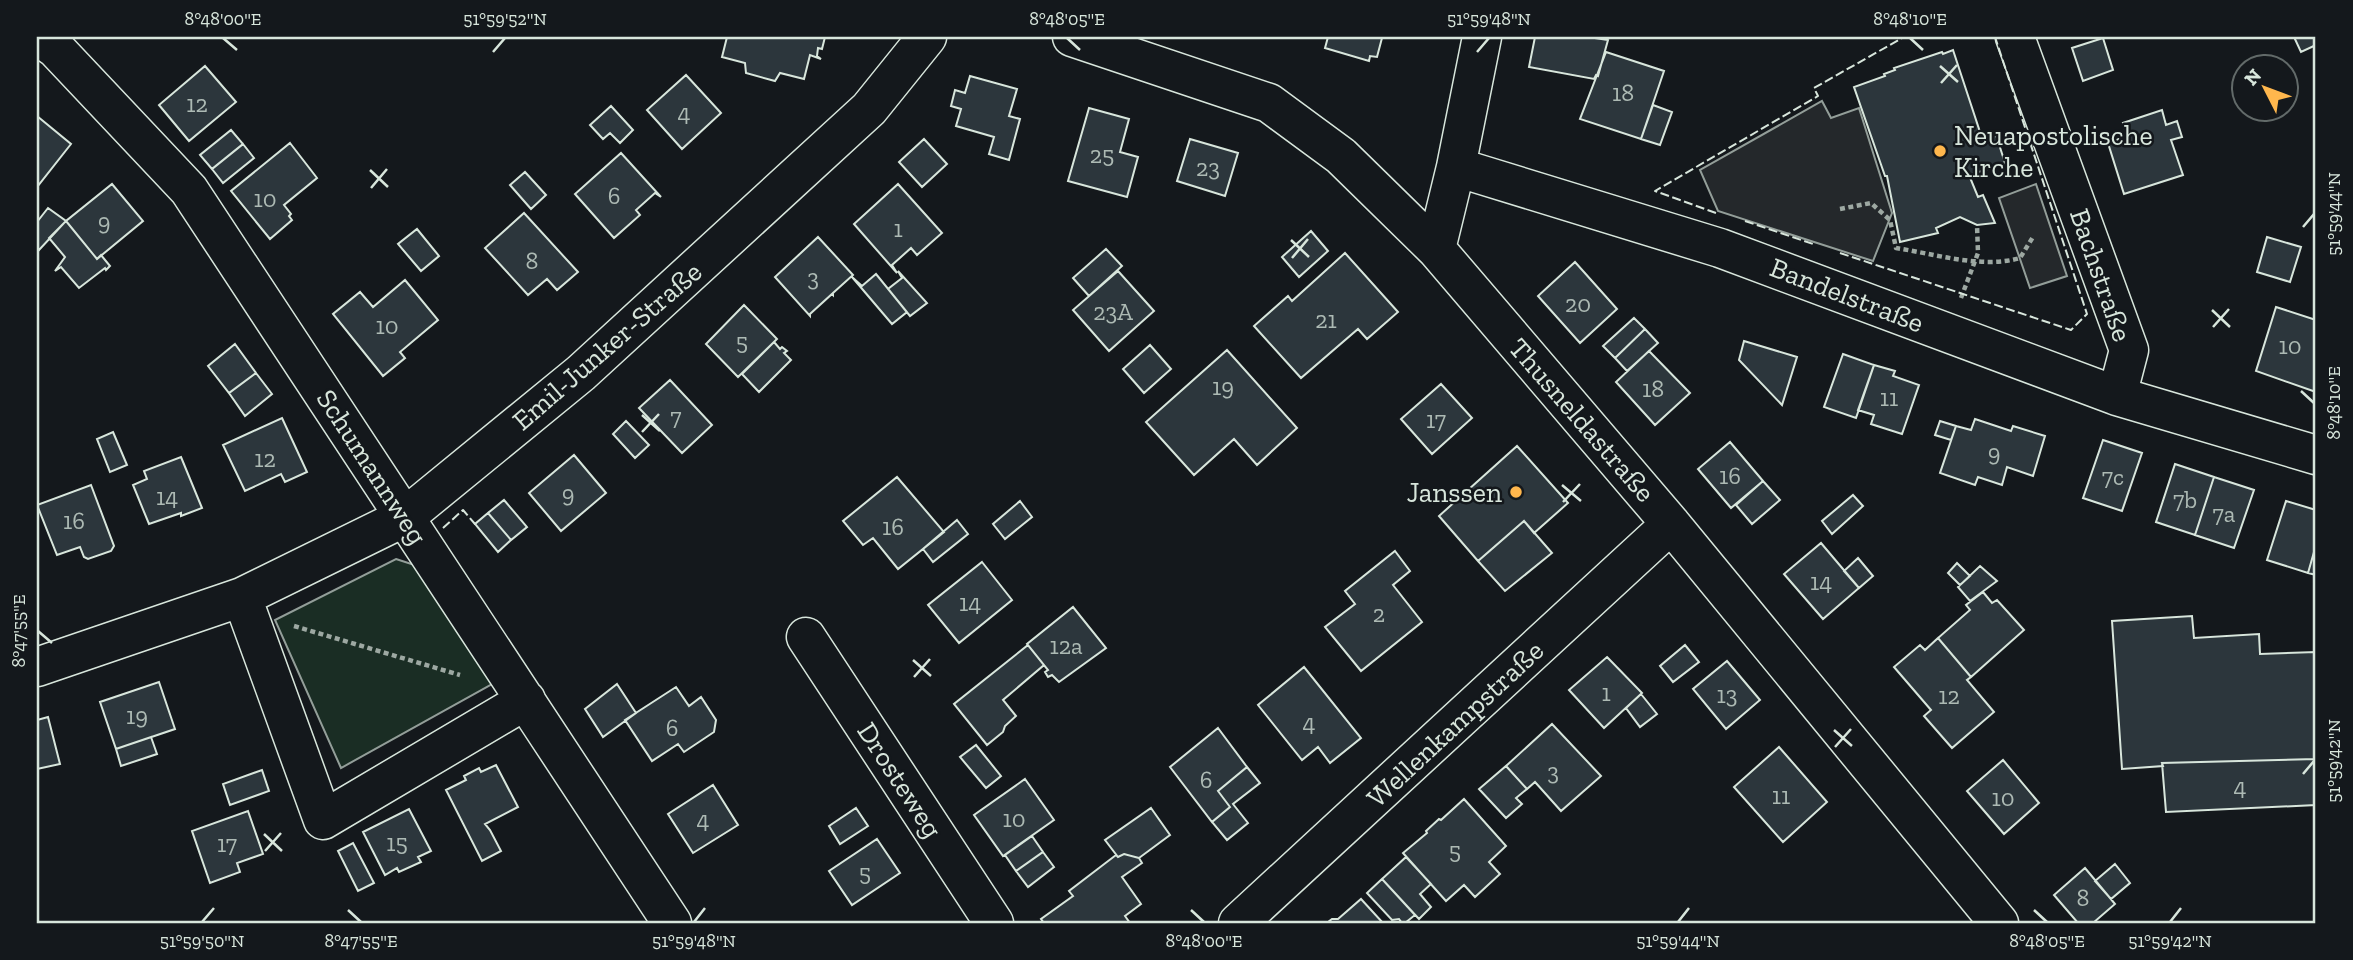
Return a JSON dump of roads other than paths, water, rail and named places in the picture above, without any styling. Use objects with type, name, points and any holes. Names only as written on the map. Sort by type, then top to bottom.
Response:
[{"type":"street","name":"Schumannweg","points":[[39,37],[55,48],[190,190],[672,923]]},
{"type":"street","name":"Emil-Junker-Straße","points":[[37,667],[246,606],[405,517],[581,373],[869,109],[927,37]]},
{"type":"street","name":"Thusneldastraße","points":[[1072,37],[1269,103],[1341,156],[1436,250],[1671,524],[1999,923]]},
{"type":"street","points":[[1436,250],[1482,37]]},
{"type":"street","name":"Bachstraße","points":[[2015,37],[2129,350],[2117,396]]},
{"type":"street","name":"Bandelstraße","points":[[1456,167],[1720,248],[2117,396],[2316,455]]},
{"type":"street","name":"Wellenkampstraße","points":[[1238,923],[1671,524]]},
{"type":"street","points":[[246,606],[323,820],[522,696]]},
{"type":"street","name":"Drosteweg","points":[[806,637],[994,923]]},
{"type":"place","name":"Neuapostolische Kirche","points":[[1940,151]]},
{"type":"place","name":"Janssen","points":[[1516,492]]}]
